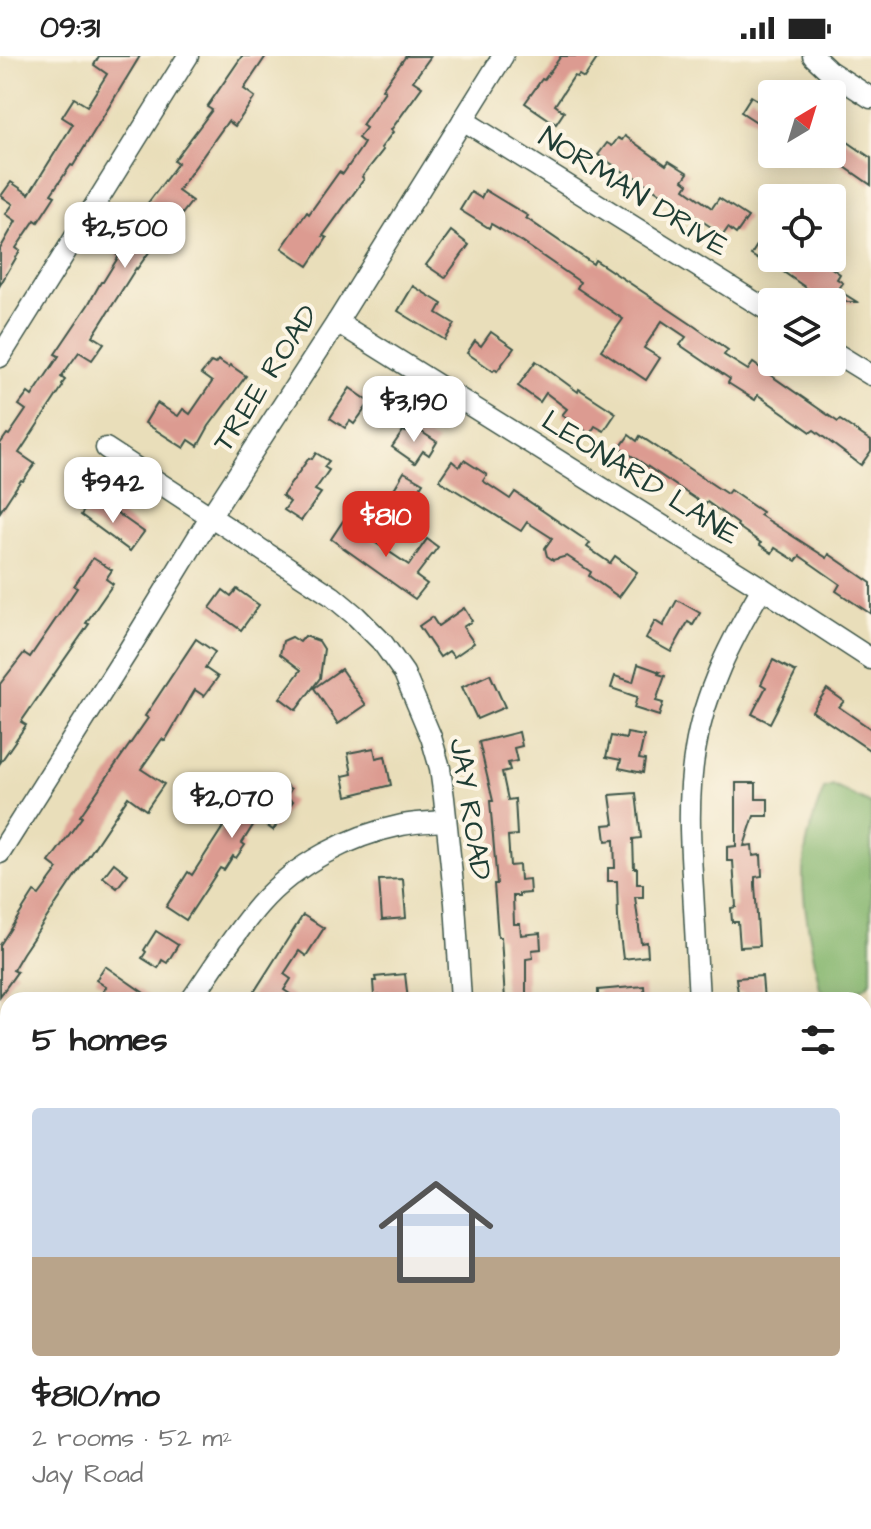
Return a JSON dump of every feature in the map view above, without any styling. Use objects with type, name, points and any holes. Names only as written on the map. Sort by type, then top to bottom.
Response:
[{"type":"street","points":[[0,357],[188,56]]},
{"type":"street","name":"TREE ROAD","points":[[0,853],[503,56]]},
{"type":"street","points":[[813,56],[829,71],[871,98]]},
{"type":"street","name":"NORMAN DRIVE","points":[[463,120],[758,304]]},
{"type":"street","name":"LEONARD LANE","points":[[337,322],[871,659]]},
{"type":"street","points":[[846,360],[871,375]]},
{"type":"street","name":"JAY ROAD","points":[[106,448],[332,596],[382,642],[404,673],[431,737],[440,768],[455,903],[461,992]]},
{"type":"street","points":[[699,992],[689,812],[695,750],[702,719],[724,659],[762,588]]},
{"type":"street","points":[[197,992],[242,927],[280,884],[340,845],[404,825],[445,821]]},
{"type":"green space","points":[[833,786],[871,804],[871,981],[855,992],[825,992],[820,989],[806,915],[803,886],[805,851],[824,789]]},
{"type":"building","points":[[99,56],[140,56],[73,166],[51,194],[55,196],[16,248],[20,251],[0,285],[0,249],[16,221],[6,214],[13,204],[1,196],[11,182],[29,194],[73,124],[62,117],[74,98],[87,106],[107,74],[94,65]]},
{"type":"building","points":[[242,56],[266,56],[244,89],[255,97],[235,126],[228,121],[178,191],[192,201],[173,226],[164,220],[148,245],[152,248],[93,336],[104,343],[92,360],[79,352],[61,377],[65,380],[63,386],[19,453],[35,464],[0,512],[0,444],[26,410],[19,405],[28,393],[32,396],[59,356],[55,354],[149,209],[145,207],[178,163],[174,161],[212,110],[207,107]]},
{"type":"building","points":[[406,56],[431,56],[413,81],[422,87],[391,130],[393,132],[381,148],[383,150],[362,177],[364,179],[323,236],[327,238],[308,266],[282,248],[307,212],[309,214],[339,172],[343,174],[361,148],[364,143],[358,138],[366,128],[362,125],[385,91],[382,89]]},
{"type":"building","points":[[561,56],[599,56],[584,78],[574,76],[555,105],[564,112],[556,124],[525,103]]},
{"type":"building","points":[[751,96],[758,100],[758,123],[741,112]]},
{"type":"building","points":[[625,136],[666,165],[669,161],[688,173],[683,180],[688,184],[685,189],[712,208],[719,198],[748,217],[736,234],[728,228],[723,235],[598,155],[607,143],[612,146],[618,138],[622,140]]},
{"type":"building","points":[[846,141],[871,158],[871,185],[846,168]]},
{"type":"building","points":[[485,190],[528,216],[526,218],[593,264],[595,260],[728,350],[724,355],[748,370],[753,363],[758,366],[758,376],[772,376],[871,441],[871,451],[861,465],[814,430],[811,432],[758,395],[755,400],[680,345],[686,337],[662,321],[644,348],[660,358],[646,380],[601,350],[623,319],[577,288],[580,282],[522,242],[491,224],[489,228],[460,210],[471,192],[481,198]]},
{"type":"building","points":[[451,231],[469,245],[445,278],[426,265]]},
{"type":"building","points":[[758,244],[758,259],[751,255]]},
{"type":"building","points":[[783,272],[837,272],[840,274],[837,279],[843,283],[839,288],[806,288]]},
{"type":"building","points":[[413,286],[442,304],[437,313],[455,324],[445,340],[398,311]]},
{"type":"building","points":[[491,332],[514,348],[497,371],[467,353],[475,341],[481,346]]},
{"type":"building","points":[[218,360],[246,376],[198,446],[189,440],[184,448],[145,423],[157,403],[178,416],[183,409],[190,414],[212,382],[201,374],[211,362],[215,364]]},
{"type":"building","points":[[536,361],[578,392],[579,389],[616,413],[604,431],[595,426],[590,434],[562,415],[567,409],[546,393],[540,402],[518,386]]},
{"type":"building","points":[[350,388],[370,402],[354,424],[350,421],[345,428],[330,418]]},
{"type":"building","points":[[411,425],[437,442],[429,455],[423,451],[415,463],[392,447]]},
{"type":"building","points":[[629,435],[637,441],[640,436],[727,494],[730,490],[762,512],[760,515],[827,558],[829,554],[871,583],[871,614],[836,591],[840,584],[800,556],[796,561],[775,548],[772,553],[707,502],[705,505],[620,448]]},
{"type":"building","points":[[316,453],[329,461],[324,467],[329,470],[315,490],[321,493],[301,521],[284,510],[290,502],[282,496]]},
{"type":"building","points":[[464,460],[487,475],[483,481],[510,499],[515,492],[590,543],[587,547],[610,563],[615,556],[637,572],[619,597],[567,556],[553,560],[547,556],[545,548],[552,538],[527,522],[521,531],[439,480],[452,461],[459,467]]},
{"type":"building","points":[[404,472],[423,483],[412,500],[394,489]]},
{"type":"building","points":[[100,501],[144,532],[130,551],[81,515],[90,502],[96,506]]},
{"type":"building","points":[[343,521],[409,565],[427,539],[438,547],[416,576],[427,584],[415,599],[331,539]]},
{"type":"building","points":[[93,558],[112,570],[106,579],[113,584],[21,722],[26,725],[0,763],[0,684],[24,653],[30,657],[77,588],[74,586]]},
{"type":"building","points":[[237,589],[259,605],[241,630],[210,608],[223,590],[231,596]]},
{"type":"building","points":[[677,600],[700,613],[693,625],[688,622],[671,652],[646,638],[655,621],[663,626]]},
{"type":"building","points":[[464,608],[472,621],[463,627],[474,643],[454,657],[449,651],[440,657],[419,626],[432,617],[438,626]]},
{"type":"building","points":[[305,636],[319,641],[324,649],[320,678],[296,710],[280,698],[301,670],[280,654],[283,641],[292,637],[300,642]]},
{"type":"building","points":[[196,639],[215,652],[205,668],[218,677],[204,696],[195,690],[165,741],[162,739],[141,769],[164,784],[146,810],[128,797],[23,953],[13,970],[17,972],[0,992],[0,945],[34,892],[39,895],[58,869],[49,862],[148,718],[145,716]]},
{"type":"building","points":[[773,660],[796,672],[770,723],[752,714],[766,687],[761,684]]},
{"type":"building","points":[[638,664],[665,676],[656,701],[663,703],[659,716],[634,708],[637,697],[611,688],[615,676],[633,682]]},
{"type":"building","points":[[341,669],[366,705],[338,724],[314,688]]},
{"type":"building","points":[[490,674],[505,707],[477,719],[462,687]]},
{"type":"building","points":[[827,689],[844,701],[839,707],[871,729],[871,751],[812,711]]},
{"type":"building","points":[[519,732],[522,746],[514,748],[517,761],[508,763],[510,770],[502,772],[508,800],[515,799],[517,835],[508,836],[510,866],[519,865],[520,880],[529,879],[530,893],[513,896],[514,924],[520,924],[521,935],[540,933],[541,949],[532,950],[533,958],[526,959],[526,992],[504,992],[494,884],[497,884],[490,801],[493,801],[479,742]]},
{"type":"building","points":[[627,733],[644,736],[639,759],[645,760],[643,773],[619,768],[621,760],[606,757],[611,736],[626,739]]},
{"type":"building","points":[[374,748],[376,758],[385,756],[391,785],[347,796],[343,776],[352,774],[348,753]]},
{"type":"building","points":[[273,777],[291,789],[286,797],[293,801],[273,830],[257,819],[236,858],[233,856],[224,870],[220,868],[186,920],[166,907],[188,872],[192,875],[254,779],[266,787]]},
{"type":"building","points":[[736,783],[756,783],[756,799],[768,799],[768,816],[754,816],[744,846],[752,845],[753,856],[761,855],[762,876],[755,877],[759,946],[740,947],[738,922],[732,922],[731,908],[736,907],[733,861],[727,861],[727,847],[736,846]]},
{"type":"building","points":[[636,793],[641,838],[633,839],[634,868],[637,868],[637,884],[643,884],[643,897],[635,897],[641,943],[647,942],[648,956],[623,959],[617,881],[608,881],[608,868],[615,868],[614,840],[606,841],[604,825],[614,824],[610,795]]},
{"type":"building","points":[[114,863],[128,874],[117,888],[103,877]]},
{"type":"building","points":[[403,879],[406,918],[382,920],[379,880]]},
{"type":"building","points":[[303,915],[324,928],[306,956],[299,951],[284,974],[291,979],[284,990],[287,992],[254,992]]},
{"type":"building","points":[[156,931],[178,945],[167,963],[162,960],[158,968],[142,958]]},
{"type":"building","points":[[105,966],[142,992],[103,992],[106,987],[96,980]]},
{"type":"building","points":[[405,974],[407,992],[374,992],[375,977]]},
{"type":"building","points":[[762,976],[763,992],[738,992],[736,978]]},
{"type":"building","points":[[644,986],[644,992],[598,992]]}]
